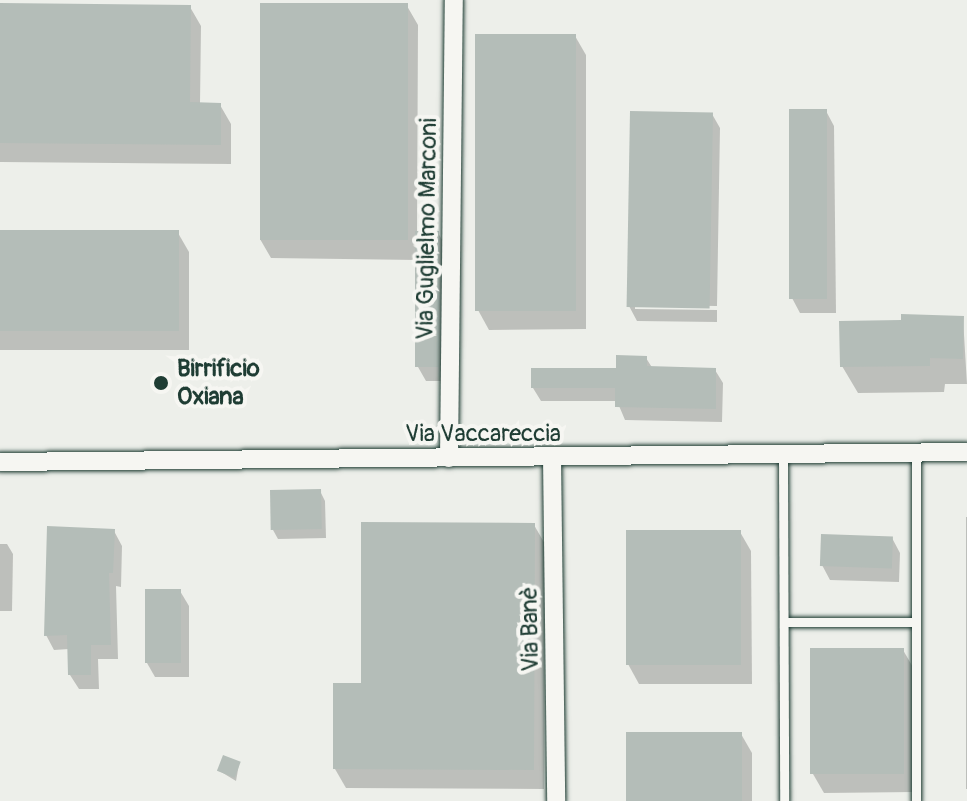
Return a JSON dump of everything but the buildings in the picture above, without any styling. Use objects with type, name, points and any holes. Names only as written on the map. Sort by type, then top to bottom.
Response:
[{"type":"street","name":"Via Guglielmo Marconi","points":[[449,458],[454,0]]},
{"type":"street","name":"Via Vaccareccia","points":[[0,462],[967,452]]},
{"type":"street","name":"Via Banè","points":[[552,457],[556,801]]},
{"type":"lane","points":[[916,453],[916,801]]},
{"type":"lane","points":[[783,456],[784,801]]},
{"type":"lane","points":[[784,622],[914,622]]},
{"type":"place","name":"Birrificio Oxiana","points":[[161,383]]}]
